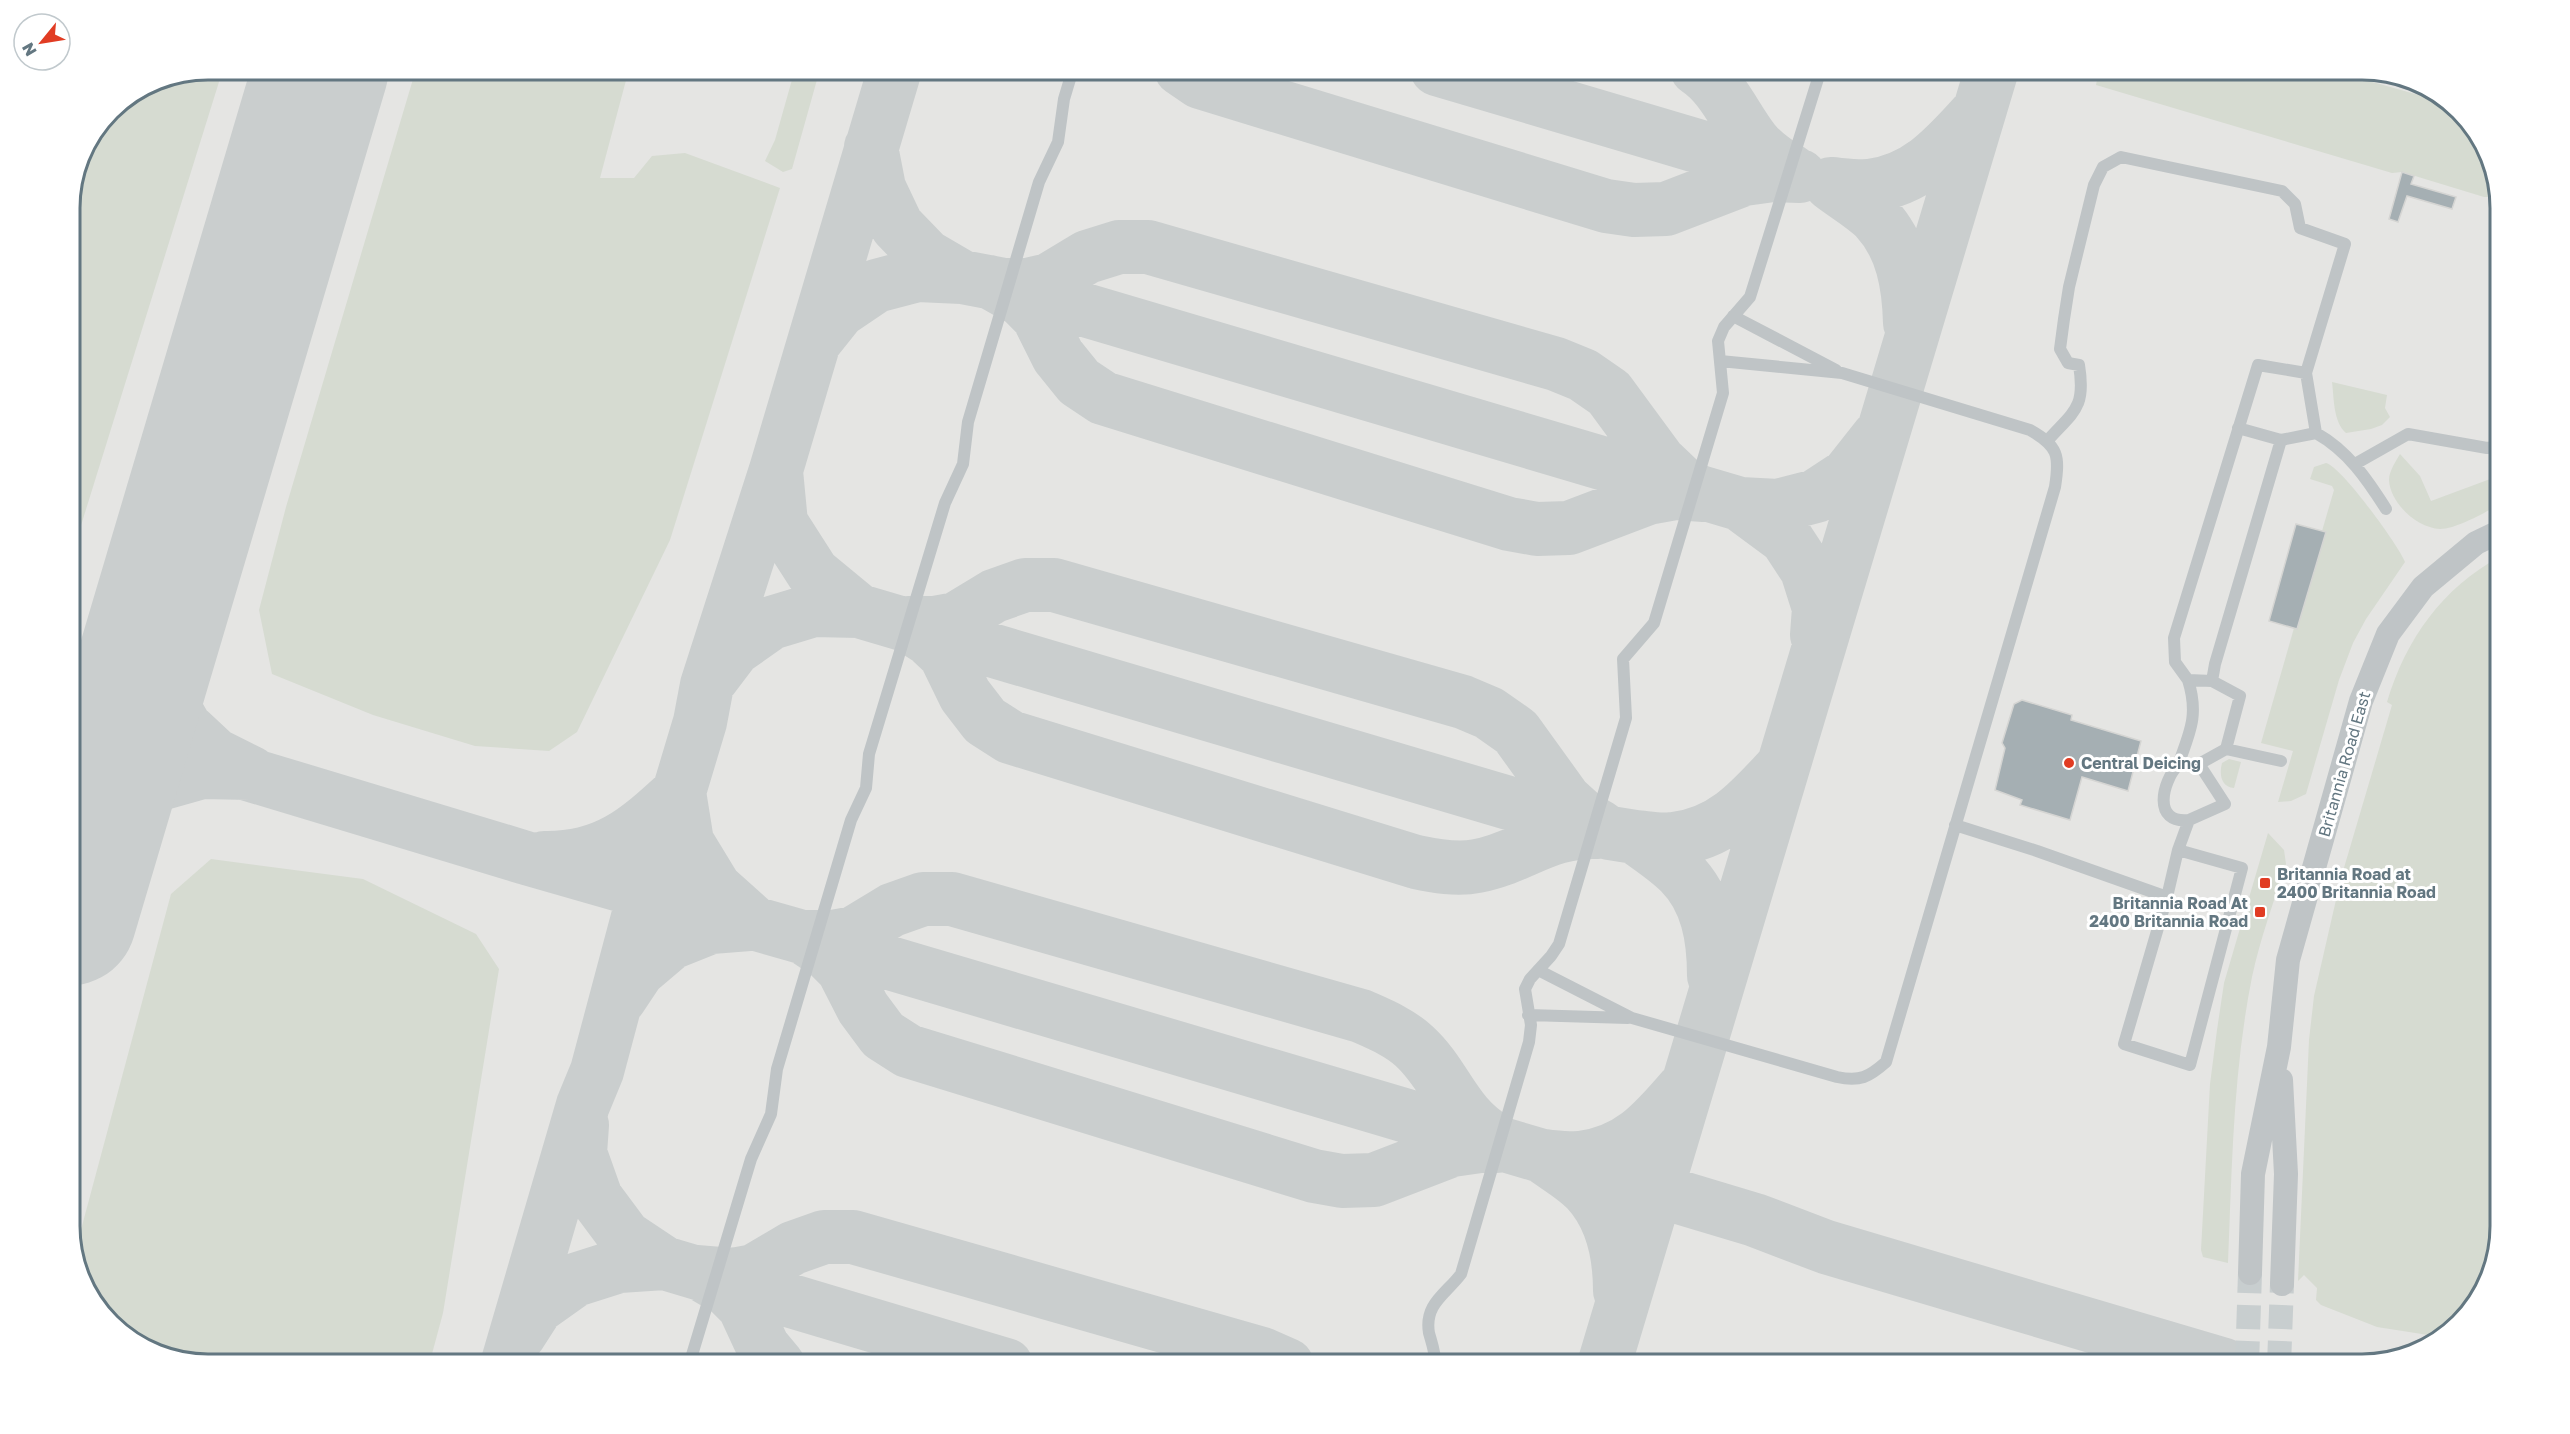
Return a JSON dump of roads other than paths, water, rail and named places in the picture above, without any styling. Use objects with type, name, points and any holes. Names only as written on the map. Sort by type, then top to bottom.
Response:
[{"type":"street","name":"Britannia Road East","points":[[2250,1273],[2253,1174],[2279,1047],[2288,960],[2361,701],[2388,634],[2423,587],[2476,543],[2490,536]]},
{"type":"street","name":"Britannia Road East","points":[[2279,1047],[2286,1174],[2282,1284]]},
{"type":"lane","points":[[693,1354],[751,1159],[771,1114],[777,1069],[850,820],[866,788],[869,754],[945,503],[963,464],[968,422],[1039,182],[1058,142],[1064,99],[1070,80]]},
{"type":"lane","points":[[1434,1354],[1428,1323],[1429,1313],[1436,1301],[1461,1274],[1529,1042],[1531,1025],[1525,989],[1559,944],[1626,718],[1623,659],[1654,623],[1723,393],[1718,341],[1720,333],[1750,297],[1815,80]]},
{"type":"lane","points":[[2048,440],[2078,406],[2083,388],[2079,365],[2068,363],[2060,349],[2069,287],[2094,185],[2103,167],[2121,157],[2282,191],[2295,204],[2300,228],[2345,244],[2306,373],[2316,433]]},
{"type":"lane","points":[[1538,969],[1632,1018],[1837,1077],[1853,1080],[1875,1071],[1886,1062],[2055,487],[2056,459],[2048,440],[2030,430],[1842,373],[1733,316]]},
{"type":"lane","points":[[1720,361],[1842,373]]},
{"type":"lane","points":[[2199,764],[2225,804],[2189,820],[2177,821],[2168,817],[2164,809],[2165,793],[2173,771],[2178,765],[2195,714],[2193,694],[2188,680],[2175,662],[2174,638],[2238,428],[2258,365],[2306,373]]},
{"type":"lane","points":[[2238,428],[2281,440],[2316,433],[2333,442],[2355,464],[2386,509]]},
{"type":"lane","points":[[2355,464],[2408,434],[2490,448]]},
{"type":"lane","points":[[2212,681],[2281,440]]},
{"type":"lane","points":[[2188,680],[2212,681],[2240,696],[2226,749]]},
{"type":"lane","points":[[2178,765],[2199,764],[2226,749],[2281,761]]},
{"type":"lane","points":[[2178,850],[2242,868],[2190,1065],[2124,1044],[2167,897],[2178,850],[2189,820]]},
{"type":"lane","points":[[1955,825],[2167,897]]},
{"type":"lane","points":[[1528,1015],[1632,1018]]},
{"type":"tunnel","points":[[2247,1354],[2250,1273]]},
{"type":"tunnel","points":[[2279,1354],[2282,1284]]},
{"type":"place","name":"Central Deicing","points":[[2069,763]]},
{"type":"place","name":"Britannia Road at 2400 Britannia Road","points":[[2265,883]]},
{"type":"place","name":"Britannia Road At 2400 Britannia Road","points":[[2260,912]]}]
